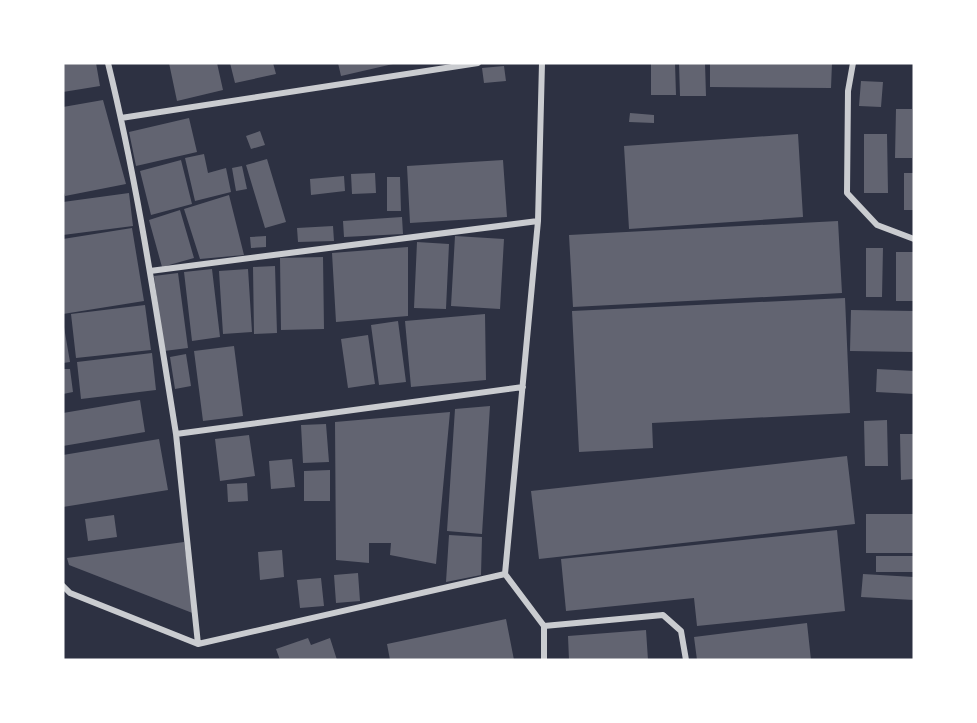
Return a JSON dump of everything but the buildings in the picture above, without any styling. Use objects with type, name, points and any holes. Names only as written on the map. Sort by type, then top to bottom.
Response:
[{"type":"street","points":[[108,63],[122,118],[150,271],[176,434],[198,644]]},
{"type":"street","points":[[122,118],[478,63]]},
{"type":"street","points":[[542,63],[538,221],[505,574],[544,626],[544,660]]},
{"type":"street","points":[[852,63],[848,92],[847,193],[876,225],[914,239]]},
{"type":"street","points":[[150,271],[538,221]]},
{"type":"street","points":[[176,434],[523,387]]},
{"type":"street","points":[[63,586],[70,593],[198,644],[505,574]]},
{"type":"street","points":[[544,626],[663,615],[681,631],[686,660]]}]
